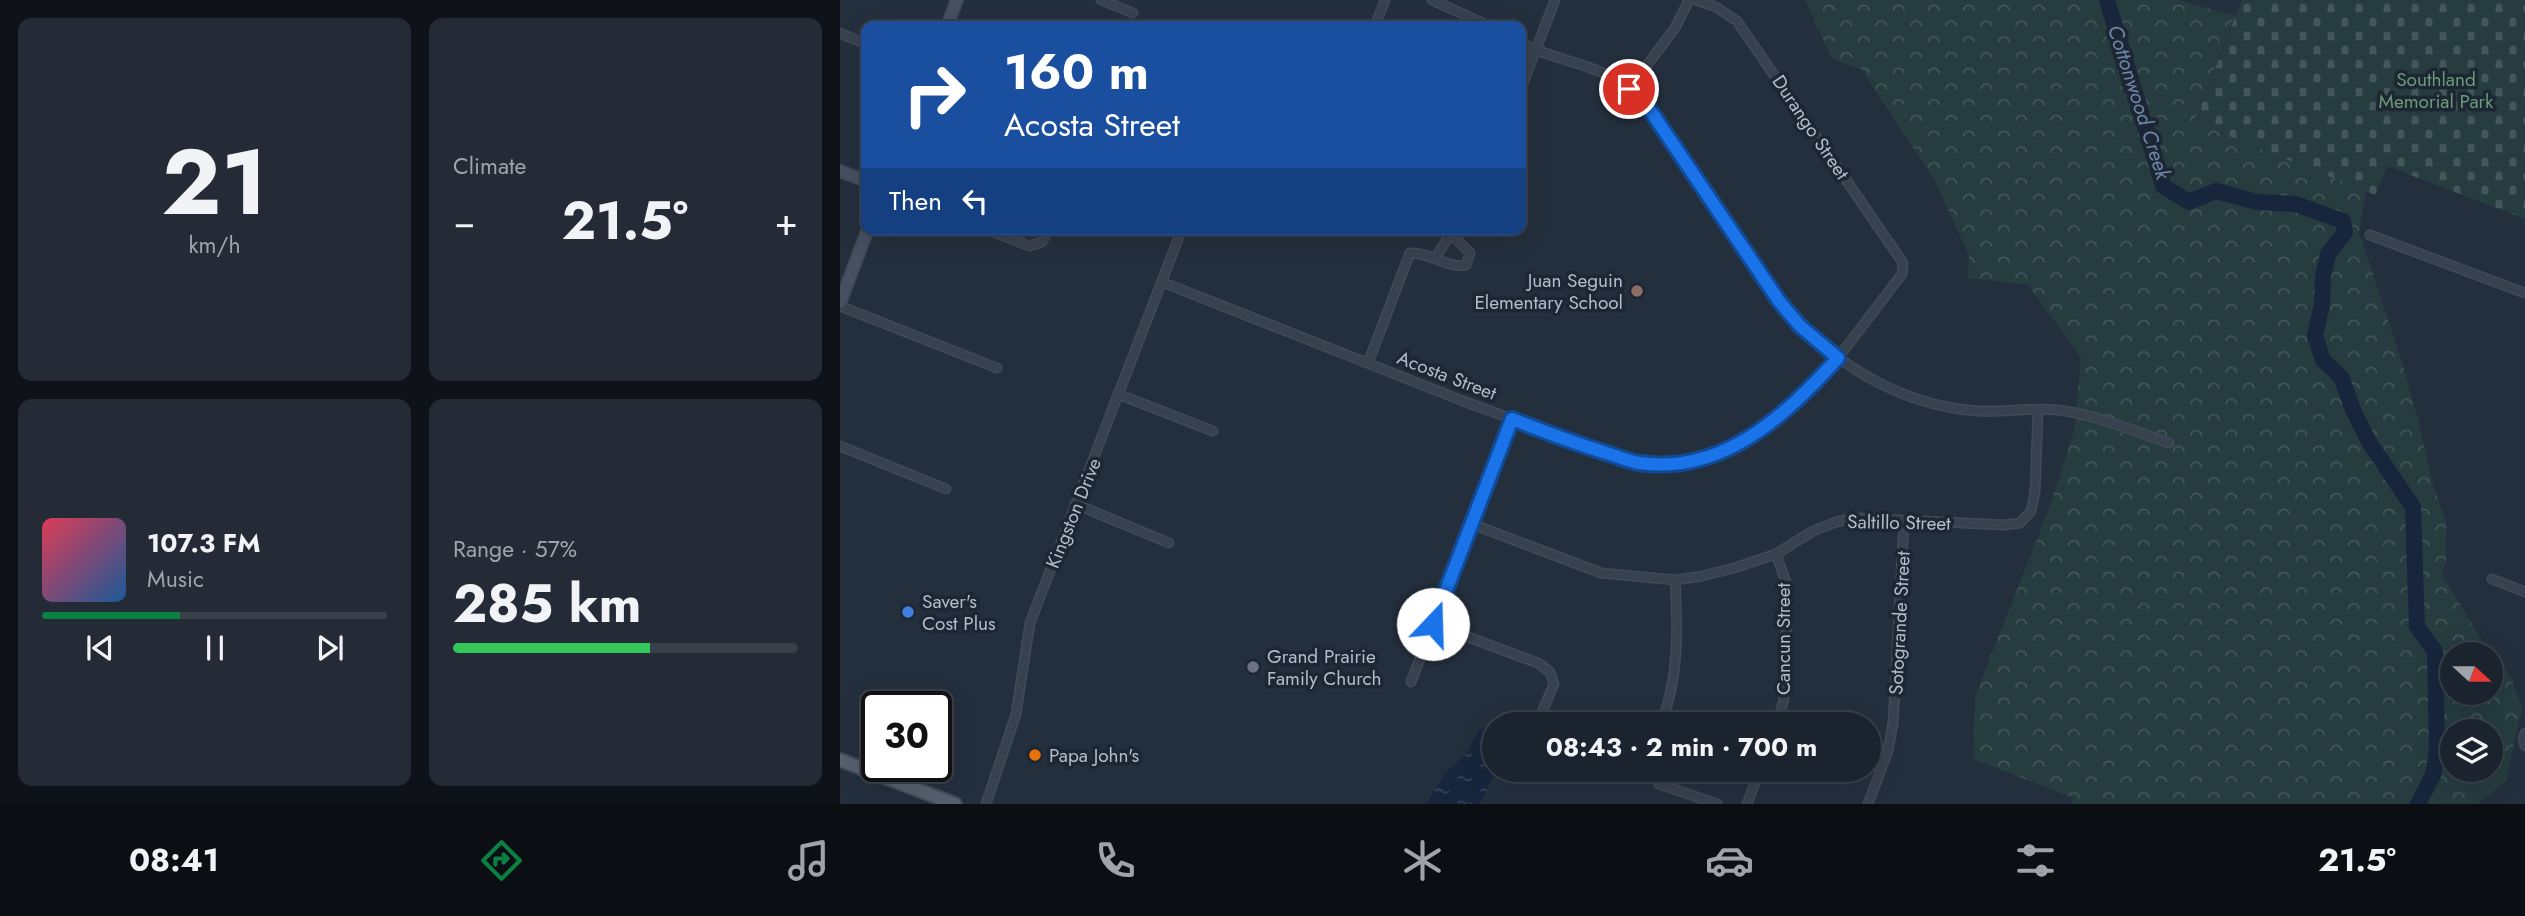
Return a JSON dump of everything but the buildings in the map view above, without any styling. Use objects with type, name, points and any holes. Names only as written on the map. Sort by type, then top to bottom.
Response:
[{"type":"main road","points":[[949,21],[957,0]]},
{"type":"main road","points":[[840,171],[861,179]]},
{"type":"main road","points":[[840,305],[866,235]]},
{"type":"main road","points":[[840,760],[955,804]]},
{"type":"street","points":[[1101,0],[1133,13]]},
{"type":"street","points":[[1377,21],[1385,0]]},
{"type":"street","points":[[1432,0],[1478,21]]},
{"type":"street","points":[[1526,75],[1555,0]]},
{"type":"street","points":[[1629,89],[1675,28],[1689,0]]},
{"type":"street","name":"Durango Street","points":[[1696,0],[1716,7],[1737,21],[1903,263],[1902,274]]},
{"type":"street","points":[[840,33],[861,42]]},
{"type":"street","points":[[1526,46],[1602,73],[1629,89],[1650,110],[1779,301],[1800,326],[1838,358],[1867,377],[1904,396],[1939,406],[1979,411],[2055,410],[2084,415],[2169,443]]},
{"type":"street","points":[[1000,235],[1029,247],[1042,242],[1046,235]]},
{"type":"street","name":"Kingston Drive","points":[[986,804],[1016,714],[1030,623],[1180,235]]},
{"type":"street","points":[[1435,258],[1451,235]]},
{"type":"street","points":[[1368,363],[1410,253],[1421,253],[1456,266],[1466,265],[1470,253],[1455,235]]},
{"type":"street","points":[[2370,235],[2525,293]]},
{"type":"street","name":"Acosta Street","points":[[1161,282],[1512,419],[1637,463],[1676,465],[1717,454],[1751,438],[1787,409],[1838,358],[1902,274]]},
{"type":"street","points":[[840,305],[997,368]]},
{"type":"street","points":[[1118,394],[1213,431]]},
{"type":"street","name":"Saltillo Street","points":[[1472,524],[1601,573],[1675,580],[1734,568],[1776,554],[1812,531],[1856,518],[2004,525],[2020,523],[2031,511],[2035,492],[2038,410]]},
{"type":"street","points":[[1411,682],[1512,419]]},
{"type":"street","points":[[840,446],[946,489]]},
{"type":"street","points":[[1075,504],[1170,543]]},
{"type":"street","name":"Sotogrande Street","points":[[1868,804],[1888,751],[1893,723],[1904,521]]},
{"type":"street","name":"Cancun Street","points":[[1776,554],[1786,582],[1787,606],[1784,699],[1780,712]]},
{"type":"street","points":[[2492,579],[2525,593]]},
{"type":"street","points":[[1665,712],[1674,685],[1678,617],[1675,580]]},
{"type":"street","points":[[1433,624],[1538,663],[1550,672],[1554,684],[1542,712]]},
{"type":"street","points":[[2525,733],[2525,746]]},
{"type":"street","points":[[1657,782],[1717,804]]},
{"type":"street","points":[[1747,804],[1755,782]]},
{"type":"green space","points":[[1805,0],[2178,0],[2235,16],[2194,122],[2366,191],[2359,232],[2402,362],[2433,486],[2446,520],[2446,561],[2442,575],[2483,642],[2440,642],[2440,705],[2503,705],[2503,668],[2511,678],[2522,707],[2506,781],[2477,804],[2072,804],[2074,798],[1973,759],[1975,696],[2049,509],[2074,431],[2081,357],[2028,285],[1968,278],[1969,255],[1935,181],[1861,69],[1832,59]]},
{"type":"green space","name":"Southland Memorial Park","points":[[2242,0],[2525,0],[2525,219],[2387,166],[2375,195],[2194,122]]},
{"type":"water","points":[[1481,730],[1482,782],[1490,782],[1480,804],[1426,804],[1444,774],[1468,752],[1473,739]]},
{"type":"waterway","name":"Cottonwood Creek","points":[[2107,0],[2163,186],[2189,202],[2216,191],[2257,202],[2295,204],[2343,221],[2345,232],[2328,254],[2315,336],[2323,360],[2341,377],[2369,442],[2413,507],[2417,627],[2435,651],[2437,750],[2433,775],[2418,804]]},
{"type":"place","name":"Juan Seguin Elementary School","points":[[1637,291]]},
{"type":"place","name":"Saver's Cost Plus","points":[[908,612]]},
{"type":"place","name":"Grand Prairie Family Church","points":[[1253,667]]},
{"type":"place","name":"Papa John's","points":[[1035,755]]},
{"type":"route","points":[[1433,624],[1512,419],[1637,463],[1676,465],[1717,454],[1751,438],[1787,409],[1838,358],[1800,326],[1779,301],[1650,110],[1629,89]]}]
